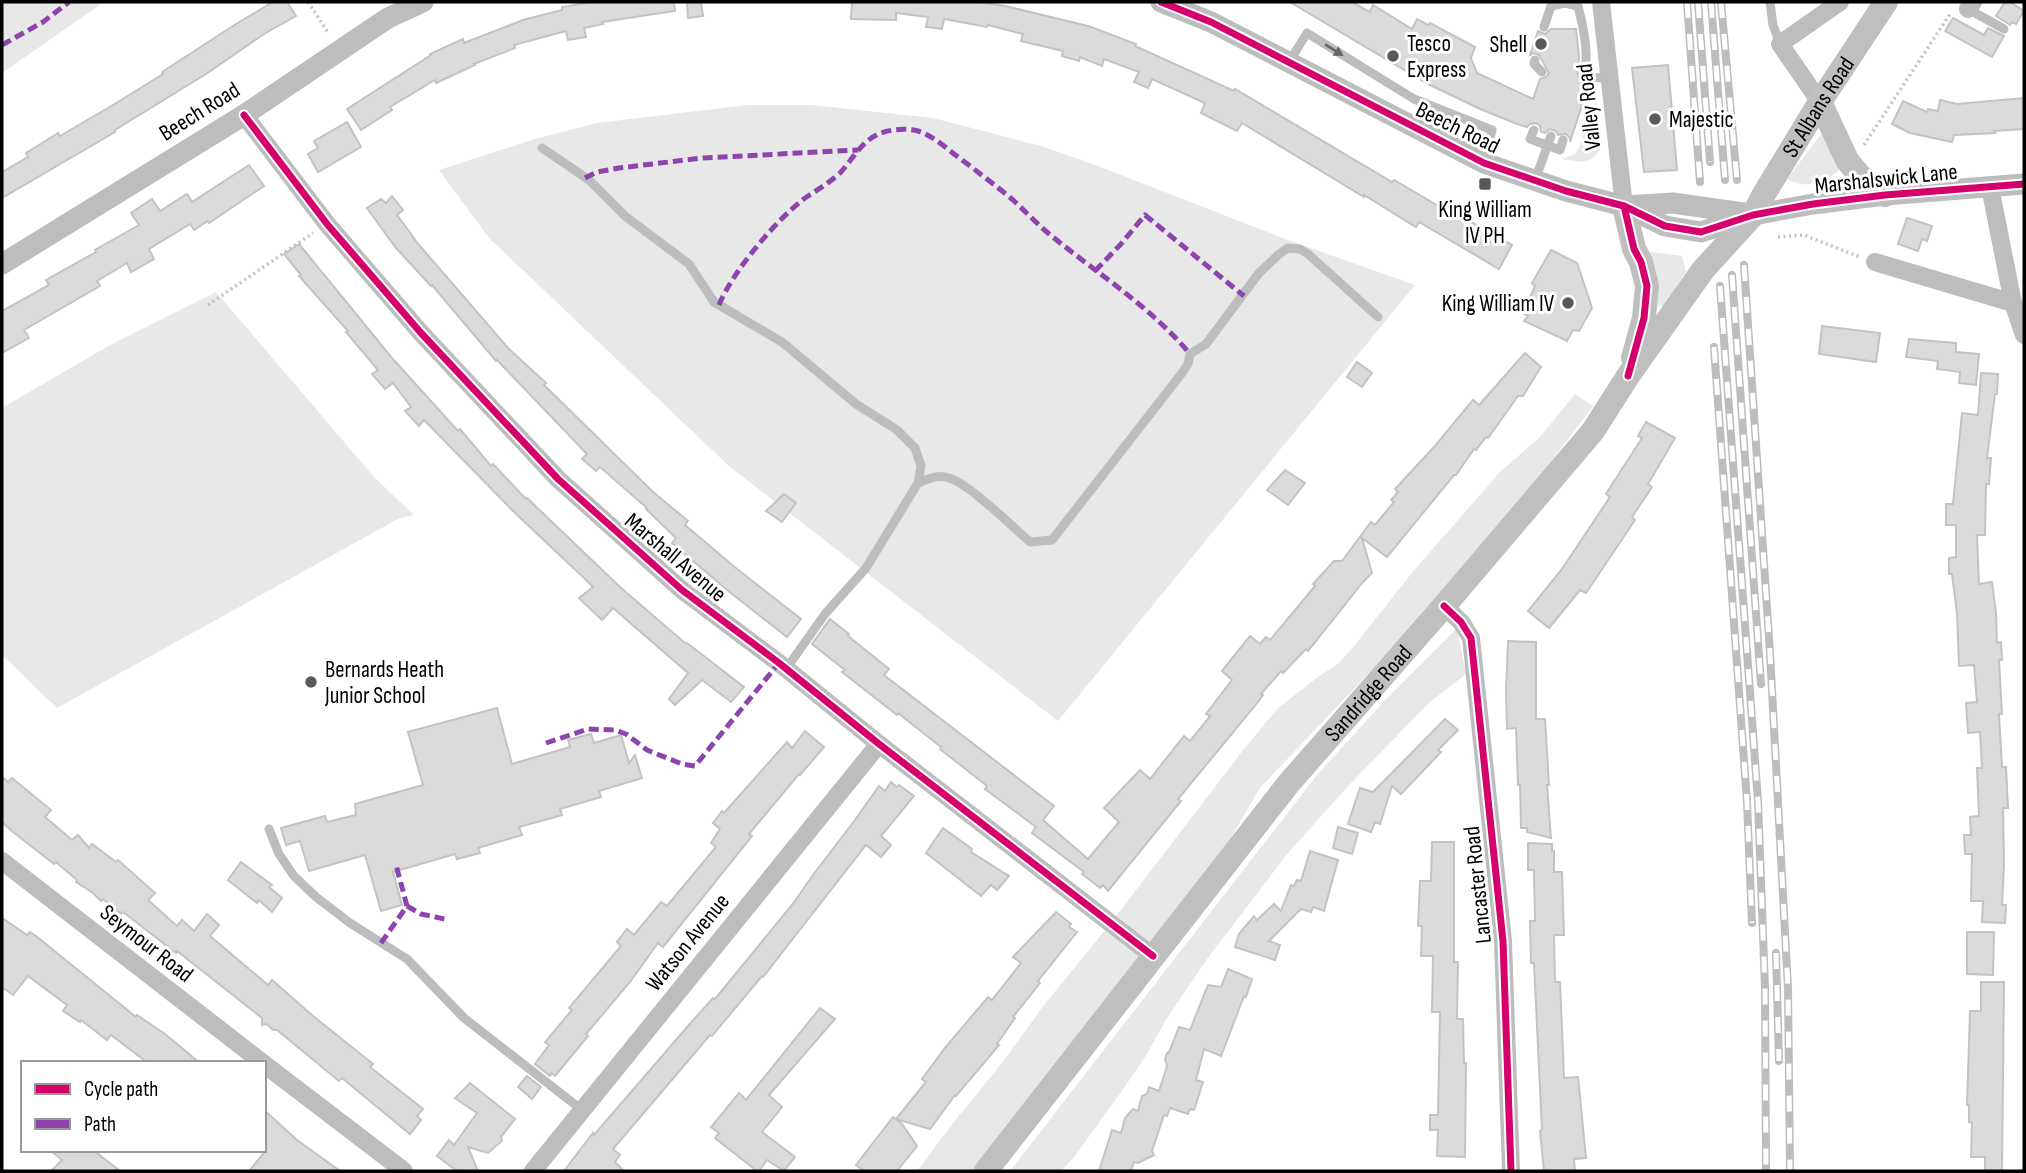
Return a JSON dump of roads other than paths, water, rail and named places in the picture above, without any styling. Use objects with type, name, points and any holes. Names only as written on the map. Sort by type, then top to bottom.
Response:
[{"type":"main road","name":"St Albans Road","points":[[1762,207],[1820,102],[1886,2]]},
{"type":"main road","points":[[1820,102],[1847,160],[1859,175],[1885,195]]},
{"type":"main road","points":[[1623,206],[1647,286],[1644,318],[1628,376]]},
{"type":"main road","name":"Sandridge Road","points":[[986,1171],[1289,783],[1593,431],[1628,376],[1708,264],[1762,207]]},
{"type":"street","name":"Beech Road","points":[[2,264],[244,115],[388,18],[423,2]]},
{"type":"street","name":"Beech Road","points":[[1161,2],[1211,22],[1484,163],[1623,206],[1665,226],[1701,232],[1762,207]]},
{"type":"street","name":"Valley Road","points":[[1601,2],[1623,206]]},
{"type":"street","points":[[1820,102],[1780,44],[1840,2]]},
{"type":"street","name":"Marshall Avenue","points":[[244,115],[327,224],[421,333],[558,479],[682,590],[1153,956]]},
{"type":"street","name":"Marshalswick Lane","points":[[1762,207],[2024,184]]},
{"type":"street","points":[[1990,187],[2013,303],[2023,330]]},
{"type":"street","name":"Beech Road","points":[[1623,206],[1681,204],[1762,207]]},
{"type":"street","points":[[1875,262],[2013,303]]},
{"type":"street","name":"Lancaster Road","points":[[1444,606],[1461,622],[1471,638],[1503,941],[1511,1171]]},
{"type":"street","name":"Watson Avenue","points":[[533,1171],[879,744]]},
{"type":"street","name":"Seymour Road","points":[[2,862],[261,1061]]},
{"type":"street","name":"Seymour Road","points":[[266,1065],[404,1171]]},
{"type":"lane","points":[[1770,2],[1773,25],[1780,44]]},
{"type":"lane","points":[[1544,27],[1550,6],[1565,3],[1578,6],[1586,52],[1584,73],[1610,78]]},
{"type":"lane","points":[[1970,5],[2004,30]]},
{"type":"lane","points":[[1288,64],[1307,33],[1415,99],[1492,130],[1484,163]]},
{"type":"lane","points":[[1535,60],[1534,65],[1542,72]]},
{"type":"lane","points":[[1534,130],[1530,139],[1548,146],[1560,150],[1563,140]]},
{"type":"lane","points":[[1535,180],[1551,136]]},
{"type":"lane","points":[[542,148],[589,180],[625,216],[689,264],[714,302],[782,342],[856,404],[897,430],[915,447],[921,466],[918,484],[866,568],[825,614],[786,669]]},
{"type":"lane","points":[[918,484],[933,476],[949,478],[964,485],[1030,542],[1052,540],[1188,364],[1190,354],[1206,344],[1259,274],[1288,248],[1300,248],[1378,317]]},
{"type":"lane","points":[[270,829],[279,854],[294,876],[316,897],[350,923],[407,958],[464,1018],[582,1110]]},
{"type":"railway","points":[[1687,2],[1700,182]]},
{"type":"railway","points":[[1698,2],[1710,162]]},
{"type":"railway","points":[[1711,2],[1725,180]]},
{"type":"railway","points":[[1721,2],[1737,180]]},
{"type":"railway","points":[[1744,265],[1770,653],[1788,988],[1790,1171]]},
{"type":"railway","points":[[1732,275],[1761,684]]},
{"type":"railway","points":[[1720,286],[1758,801],[1765,988],[1766,1171]]},
{"type":"railway","points":[[1714,347],[1747,802],[1752,923]]},
{"type":"railway","points":[[1776,953],[1779,1061]]},
{"type":"place","name":"Shell","points":[[1541,44]]},
{"type":"place","name":"Tesco Express","points":[[1393,56]]},
{"type":"place","name":"Majestic","points":[[1655,119]]},
{"type":"place","name":"King William IV PH","points":[[1485,184]]},
{"type":"place","name":"King William IV","points":[[1568,303]]},
{"type":"place","name":"Bernards Heath Junior School","points":[[311,682]]}]
